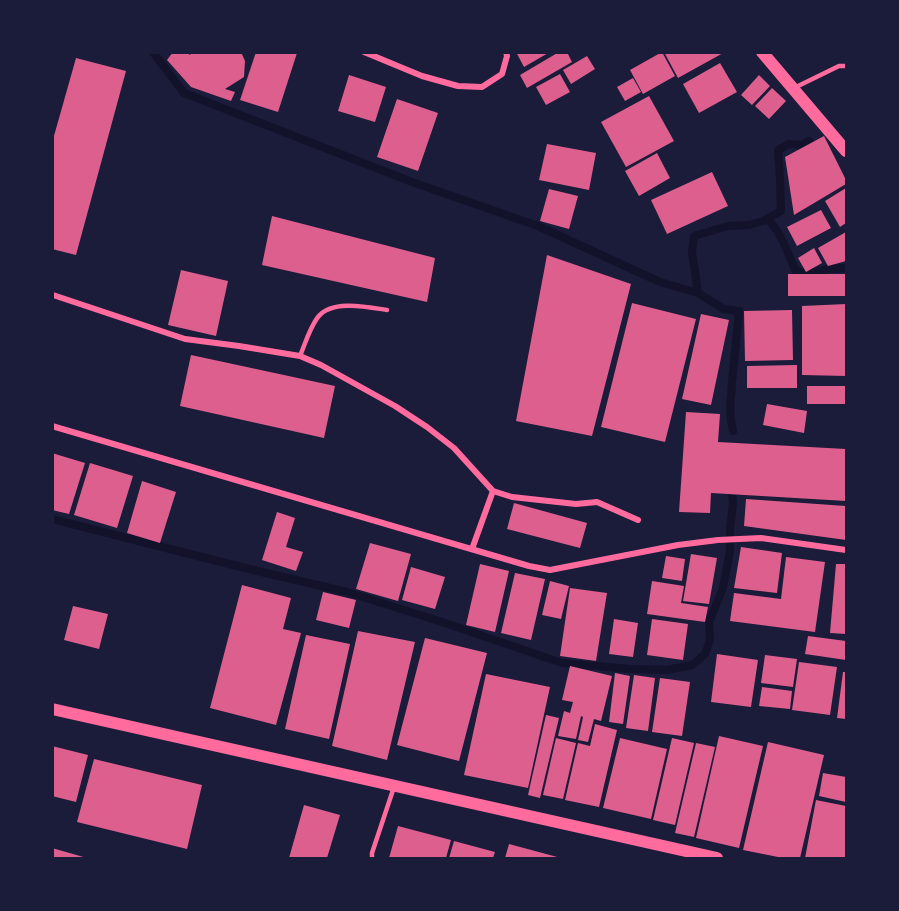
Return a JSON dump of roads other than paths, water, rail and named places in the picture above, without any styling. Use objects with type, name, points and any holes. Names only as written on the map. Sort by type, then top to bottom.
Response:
[{"type":"main road","points":[[762,52],[846,151]]},
{"type":"main road","points":[[52,709],[717,858]]},
{"type":"street","points":[[364,52],[422,76],[458,86],[482,87],[502,74],[506,52]]},
{"type":"street","points":[[53,295],[185,339],[300,356],[321,365],[395,406],[427,427],[454,448],[493,491],[512,497],[576,504],[597,502],[638,520]]},
{"type":"street","points":[[52,426],[529,566],[550,570],[678,545],[718,540],[761,538],[846,550]]},
{"type":"street","points":[[471,549],[493,491]]},
{"type":"lane","points":[[794,88],[839,66],[846,66]]},
{"type":"lane","points":[[300,356],[318,316],[329,309],[346,305],[387,310]]},
{"type":"lane","points":[[372,858],[395,786]]},
{"type":"waterway","points":[[153,52],[184,93],[412,182],[538,226],[660,282],[698,293],[724,309],[739,311],[730,407],[733,431]]},
{"type":"waterway","points":[[698,293],[692,252],[694,236],[728,226],[749,225],[763,221],[781,211],[778,150],[789,144],[802,145],[809,141]]},
{"type":"waterway","points":[[767,219],[780,236],[795,270],[808,274],[828,269],[846,268]]},
{"type":"waterway","points":[[52,519],[347,592],[562,663],[667,670],[692,665],[705,654],[710,640],[709,622],[723,588],[730,551],[732,492]]}]
